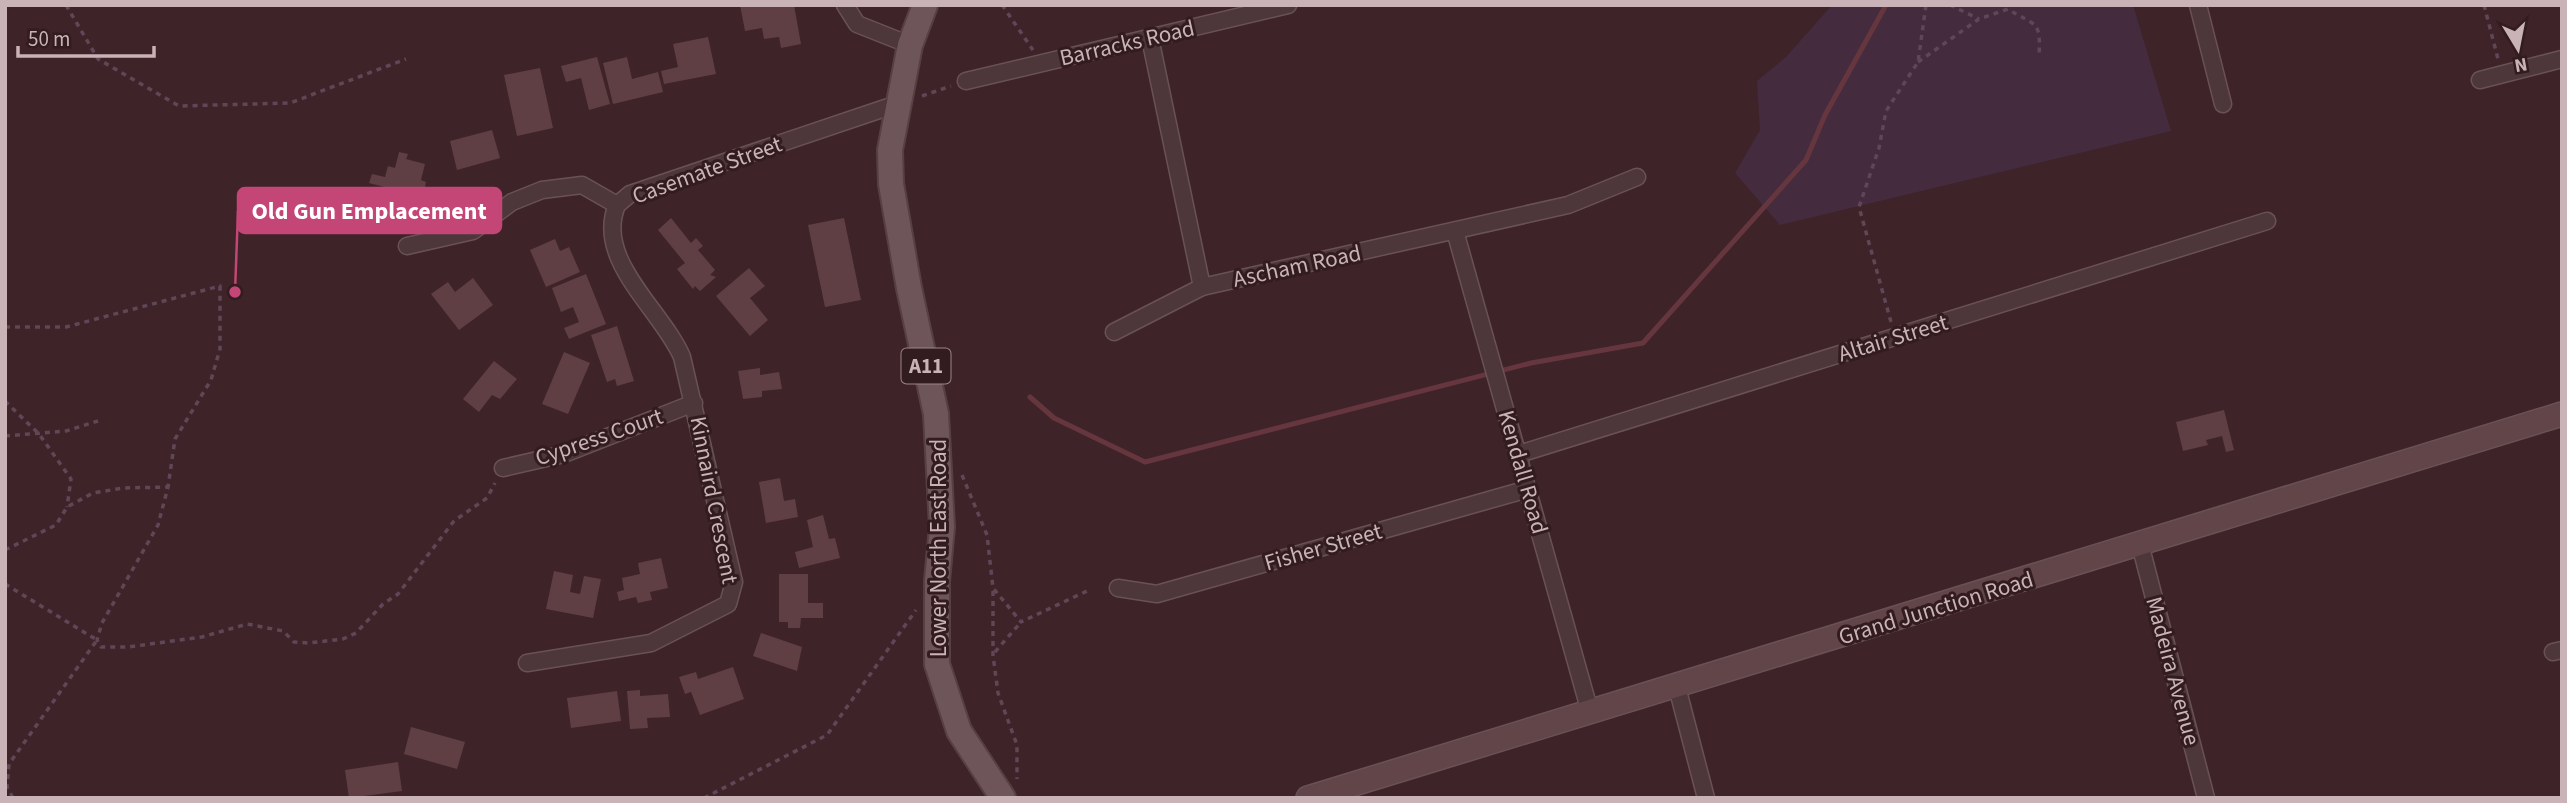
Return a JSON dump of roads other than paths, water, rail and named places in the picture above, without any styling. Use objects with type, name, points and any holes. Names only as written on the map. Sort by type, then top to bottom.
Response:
[{"type":"main road","name":"Lower North East Road","points":[[925,5],[909,45],[890,150],[891,184],[936,414],[942,527],[935,642],[946,695],[967,746],[1007,792]]},
{"type":"main road","name":"Grand Junction Road","points":[[1319,796],[2562,414]]},
{"type":"street","points":[[845,5],[857,24],[909,45]]},
{"type":"street","name":"Barracks Road","points":[[966,82],[1288,5]]},
{"type":"street","points":[[2198,5],[2223,104]]},
{"type":"street","name":"Ascham Road","points":[[1150,38],[1202,287],[1568,205],[1637,177]]},
{"type":"street","points":[[2480,80],[2562,59]]},
{"type":"street","name":"Casemate Street","points":[[407,246],[474,231],[512,202],[541,190],[582,185],[617,205],[630,194],[897,104]]},
{"type":"street","name":"Kinnaird Crescent","points":[[527,663],[651,643],[728,604],[734,582],[694,403],[676,343],[624,268],[616,249],[612,217],[617,205]]},
{"type":"street","name":"Altair Street","points":[[1519,454],[2267,221]]},
{"type":"street","name":"Kendall Road","points":[[1455,232],[1590,712]]},
{"type":"street","points":[[1114,332],[1202,287]]},
{"type":"street","name":"Cypress Court","points":[[503,468],[564,454],[694,403]]},
{"type":"street","name":"Fisher Street","points":[[1118,588],[1157,594],[1528,489]]},
{"type":"street","name":"Madeira Avenue","points":[[2140,544],[2206,798]]},
{"type":"street","points":[[1677,687],[1706,798]]},
{"type":"waterway","points":[[1030,397],[1054,418],[1145,462],[1531,363],[1643,343],[1806,160],[1825,115],[1886,5]]},
{"type":"place","name":"Old Gun Emplacement","points":[[235,292]]}]
